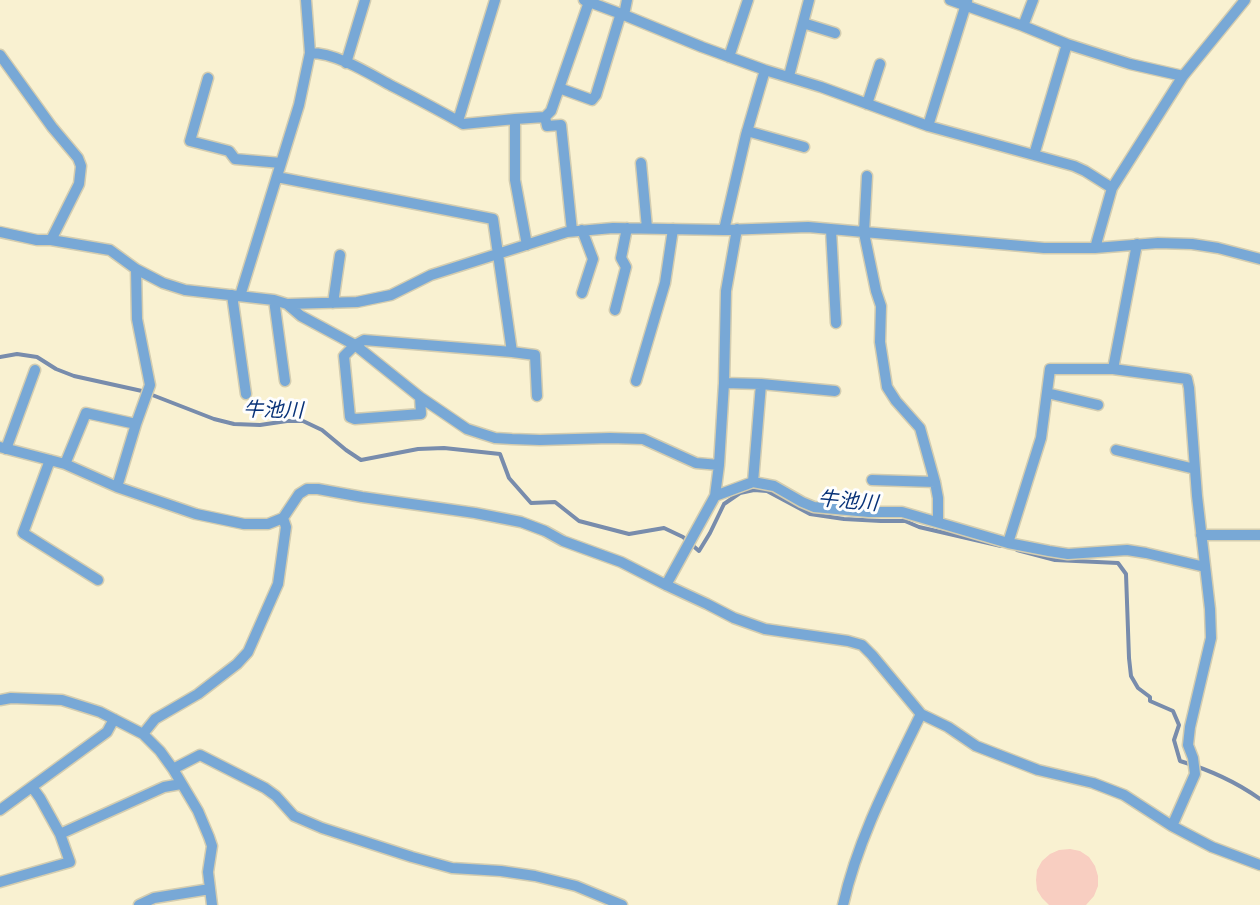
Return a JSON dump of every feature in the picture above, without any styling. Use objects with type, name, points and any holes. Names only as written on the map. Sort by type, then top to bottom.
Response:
[{"type":"street","points":[[246,394],[236,296],[299,105],[310,53],[306,0]]},
{"type":"street","points":[[346,63],[365,0]]},
{"type":"street","points":[[458,121],[495,0]]},
{"type":"street","points":[[559,87],[592,100],[596,95],[627,0]]},
{"type":"street","points":[[729,57],[748,0]]},
{"type":"street","points":[[789,76],[809,0]]},
{"type":"street","points":[[950,0],[966,3],[1067,44],[1130,64],[1183,76]]},
{"type":"street","points":[[1023,26],[1033,0]]},
{"type":"street","points":[[1095,248],[1112,188],[1183,76],[1245,0]]},
{"type":"street","points":[[310,53],[321,53],[346,63],[464,124],[544,117],[551,111],[587,1],[729,57],[928,126],[1074,166],[1112,188]]},
{"type":"street","points":[[928,126],[966,3]]},
{"type":"street","points":[[803,23],[835,33]]},
{"type":"street","points":[[1034,155],[1067,44]]},
{"type":"street","points":[[0,55],[52,127],[78,158],[81,166],[79,183],[51,240]]},
{"type":"street","points":[[867,104],[880,64]]},
{"type":"street","points":[[724,230],[747,131],[765,70]]},
{"type":"street","points":[[208,78],[190,141],[229,151],[235,159],[281,163]]},
{"type":"street","points":[[544,117],[547,126],[561,125],[577,231],[593,259],[582,293]]},
{"type":"street","points":[[515,118],[516,180],[527,245]]},
{"type":"street","points":[[747,131],[804,147]]},
{"type":"street","points":[[641,163],[647,228]]},
{"type":"street","points":[[867,176],[864,233],[881,306],[880,342],[886,387],[920,428],[935,482],[938,522]]},
{"type":"street","points":[[277,177],[493,219],[512,352]]},
{"type":"street","points":[[0,232],[37,240],[51,240],[110,250],[136,269],[163,283],[185,290],[274,300],[287,304],[357,302],[391,295],[431,275],[527,245],[577,231],[627,228],[724,230],[808,227],[1044,248],[1192,244],[1218,248],[1260,260]]},
{"type":"street","points":[[615,310],[626,267],[621,258],[627,228]]},
{"type":"street","points":[[666,585],[715,496],[724,383],[726,291],[737,228]]},
{"type":"street","points":[[636,381],[665,283],[673,229]]},
{"type":"street","points":[[831,230],[836,323]]},
{"type":"street","points":[[1113,369],[1137,244]]},
{"type":"street","points":[[333,303],[340,255]]},
{"type":"street","points":[[117,487],[150,385],[137,319],[136,269]]},
{"type":"street","points":[[274,300],[285,381]]},
{"type":"street","points":[[287,304],[301,316],[355,345],[420,397],[467,429],[495,438],[643,439],[696,463],[719,465]]},
{"type":"street","points":[[420,397],[421,414],[355,419],[350,417],[344,356],[364,340],[535,355],[537,396]]},
{"type":"street","points":[[1008,543],[1041,438],[1050,369],[1113,369],[1187,380],[1190,388],[1211,638],[1190,727],[1188,745],[1193,758],[1195,774],[1172,826]]},
{"type":"street","points":[[35,370],[3,448],[65,465],[117,487],[196,514],[244,524],[268,524],[283,518],[299,494],[307,489],[521,522],[563,541],[621,562],[734,618],[765,629],[848,640],[862,645],[921,714],[948,727],[976,746],[1038,770],[1093,783],[1124,795],[1172,826],[1212,847],[1260,866]]},
{"type":"street","points":[[724,383],[835,391]]},
{"type":"street","points":[[753,482],[761,384]]},
{"type":"street","points":[[1047,393],[1098,405]]},
{"type":"street","points":[[65,465],[86,412],[136,424]]},
{"type":"street","points":[[1116,450],[1195,469]]},
{"type":"street","points":[[50,460],[24,533],[98,580]]},
{"type":"street","points":[[872,480],[935,482]]},
{"type":"street","points":[[715,496],[753,482],[774,486],[814,507],[869,512],[902,512],[1008,543],[1049,551],[1068,554],[1127,550],[1204,567]]},
{"type":"street","points":[[143,734],[155,719],[198,694],[237,664],[248,652],[278,584],[286,527],[283,518]]},
{"type":"street","points":[[1201,535],[1260,535]]},
{"type":"street","points":[[0,700],[11,698],[62,700],[100,712],[143,734],[172,769],[198,811],[209,837],[212,846],[208,872],[212,905]]},
{"type":"street","points":[[843,905],[855,860],[879,800],[921,714]]},
{"type":"street","points":[[0,810],[107,732],[114,719]]},
{"type":"street","points":[[172,769],[200,755],[265,788],[276,796],[294,816],[321,828],[452,868],[501,871],[576,886],[622,905]]},
{"type":"street","points":[[60,834],[164,787],[181,784]]},
{"type":"street","points":[[0,882],[70,862],[60,834],[32,787]]},
{"type":"street","points":[[139,905],[154,898],[210,889]]},
{"type":"building","points":[[1070,849],[1080,851],[1089,857],[1095,866],[1098,886],[1094,896],[1086,905],[1049,905],[1037,890],[1037,870],[1050,854]]},
{"type":"waterway","name":"牛池川","points":[[0,357],[17,354],[37,357],[56,369],[74,376],[142,391],[214,419],[234,424],[260,425],[303,421],[322,430],[361,460],[418,449],[444,448],[500,454],[509,478],[531,503],[555,502],[579,521],[629,534],[664,528],[683,537],[699,551],[724,504],[740,493],[754,490],[767,491],[810,514],[844,519],[905,521],[919,527],[1001,546]]},
{"type":"waterway","name":"牛池川","points":[[1017,550],[1055,560],[1118,563],[1126,574],[1131,676],[1138,688],[1150,697],[1150,701],[1173,711],[1179,725],[1174,740],[1180,761],[1222,777],[1260,799]]}]
